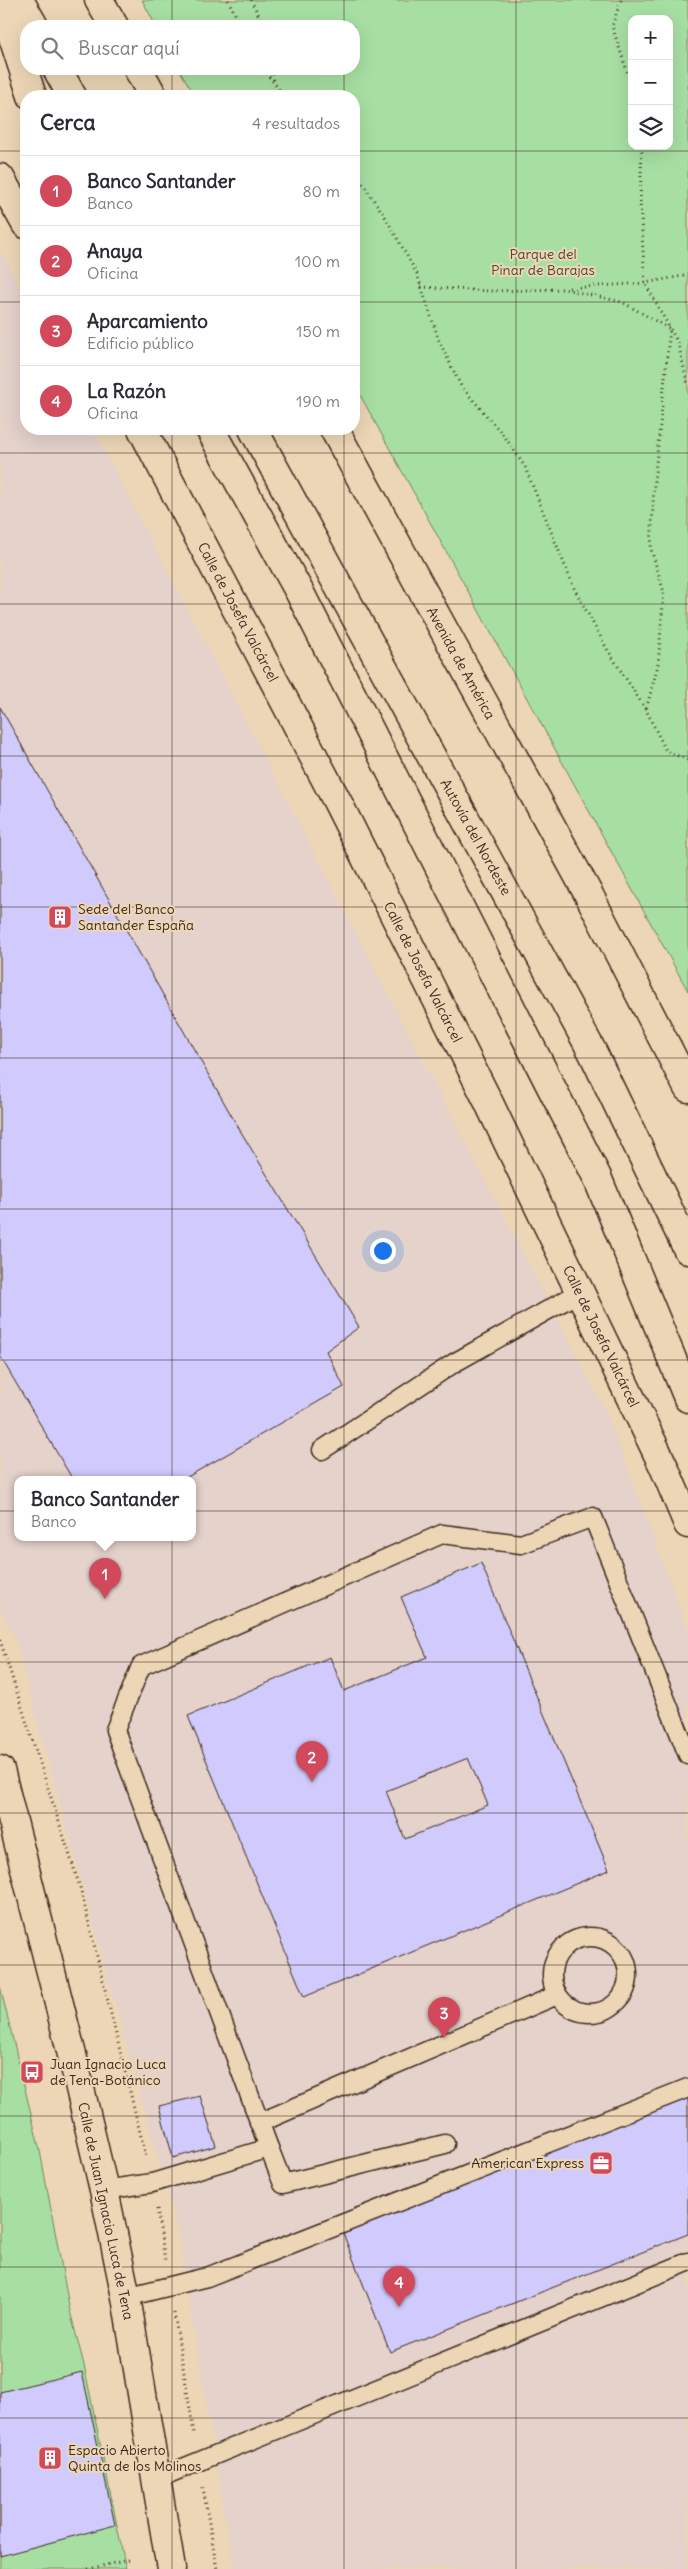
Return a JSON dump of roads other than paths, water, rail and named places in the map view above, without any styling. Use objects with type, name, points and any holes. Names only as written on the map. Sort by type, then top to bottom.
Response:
[{"type":"main road","points":[[1,0],[20,59]]},
{"type":"main road","points":[[20,0],[31,20]]},
{"type":"main road","points":[[99,0],[111,20]]},
{"type":"main road","points":[[25,75],[30,90]]},
{"type":"main road","points":[[60,75],[69,90]]},
{"type":"main road","points":[[141,75],[150,90]]},
{"type":"main road","points":[[0,178],[20,213]]},
{"type":"main road","name":"Calle de Josefa Valcárcel","points":[[145,435],[337,801],[487,1099],[664,1467],[688,1524]]},
{"type":"main road","points":[[213,435],[300,593],[597,1177],[688,1398]]},
{"type":"main road","name":"Autovía del Nordeste","points":[[256,435],[592,1051],[688,1250]]},
{"type":"main road","name":"Avenida de América","points":[[337,435],[590,897],[688,1088]]},
{"type":"main road","name":"Calle de Juan Ignacio Luca de Tena","points":[[0,1770],[72,2054],[104,2190],[126,2297],[171,2569]]},
{"type":"lane","points":[[322,1450],[454,1363],[580,1292]]},
{"type":"lane","points":[[445,2144],[283,2184],[115,1730],[141,1666],[442,1534],[522,1544],[592,1517],[688,1755]]},
{"type":"lane","points":[[587,1937],[600,1938],[612,1942],[621,1952],[627,1963],[629,1976],[622,1999],[612,2008],[600,2013],[588,2014],[576,2011],[565,2005],[557,1995],[552,1983],[552,1970],[556,1958],[563,1947],[574,1940],[587,1937]]},
{"type":"lane","points":[[259,2123],[557,1995]]},
{"type":"lane","points":[[126,2297],[207,2277],[688,2088]]},
{"type":"lane","points":[[104,2190],[152,2183],[269,2148]]},
{"type":"lane","points":[[156,2479],[688,2262]]},
{"type":"place","name":"Sede del Banco Santander España","points":[[60,917]]},
{"type":"place","name":"Banco Santander","points":[[105,1599]]},
{"type":"place","name":"Anaya","points":[[312,1782]]},
{"type":"place","name":"Aparcamiento","points":[[444,2038]]},
{"type":"place","name":"Juan Ignacio Luca de Tena-Botánico","points":[[32,2072]]},
{"type":"place","name":"American Express","points":[[601,2163]]},
{"type":"place","name":"La Razón","points":[[399,2307]]},
{"type":"place","name":"Espacio Abierto Quinta de los Molinos","points":[[50,2458]]},
{"type":"park label","name":"Parque del Pinar de Barajas","points":[[543,262]]}]
